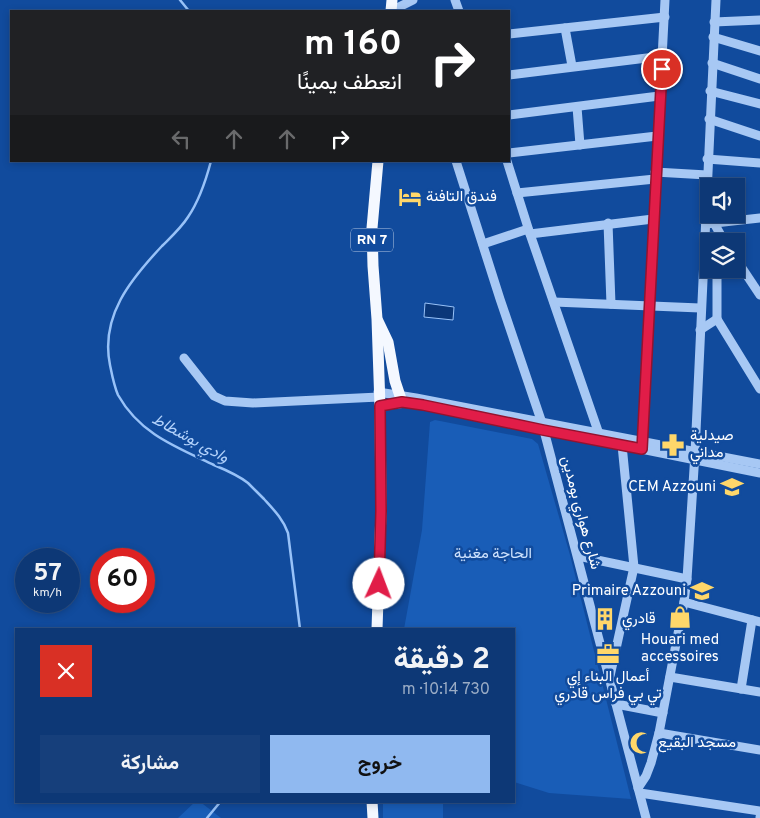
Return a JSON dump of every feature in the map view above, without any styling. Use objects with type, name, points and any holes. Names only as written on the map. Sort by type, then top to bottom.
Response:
[{"type":"main road","name":"RN 7","points":[[377,628],[381,511],[377,319],[372,266],[372,228],[378,162]]},
{"type":"main road","points":[[377,319],[388,342],[395,381],[401,399]]},
{"type":"main road","points":[[372,803],[373,818]]},
{"type":"street","points":[[643,446],[665,0]]},
{"type":"street","points":[[714,233],[712,226],[707,159],[716,0]]},
{"type":"street","points":[[394,10],[411,3]]},
{"type":"street","points":[[510,34],[665,17]]},
{"type":"street","points":[[714,22],[760,20]]},
{"type":"street","points":[[565,28],[572,66]]},
{"type":"street","points":[[713,37],[760,50]]},
{"type":"street","points":[[510,75],[663,56]]},
{"type":"street","points":[[712,63],[760,79]]},
{"type":"street","points":[[710,91],[760,104]]},
{"type":"street","points":[[510,114],[659,96]]},
{"type":"street","points":[[577,107],[580,146]]},
{"type":"street","points":[[710,119],[760,136]]},
{"type":"street","points":[[510,153],[657,136]]},
{"type":"street","points":[[707,159],[760,162]]},
{"type":"street","name":"شارع هواري بومدين","points":[[456,162],[543,427],[646,818]]},
{"type":"street","points":[[507,162],[599,434]]},
{"type":"street","points":[[517,193],[655,175],[707,175]]},
{"type":"street","points":[[712,226],[760,218]]},
{"type":"street","points":[[483,244],[529,231],[653,219]]},
{"type":"street","points":[[608,223],[610,304]]},
{"type":"street","points":[[712,226],[718,233]]},
{"type":"street","points":[[712,226],[700,308],[695,457],[687,579],[670,677],[652,764],[639,791],[760,810]]},
{"type":"street","points":[[745,272],[760,295]]},
{"type":"street","points":[[717,278],[718,319],[760,388]]},
{"type":"street","points":[[554,302],[700,308]]},
{"type":"street","points":[[700,330],[718,319]]},
{"type":"street","points":[[184,358],[214,396],[232,403],[379,398],[401,399],[423,405],[543,427],[622,445],[643,446]]},
{"type":"street","points":[[379,398],[401,399]]},
{"type":"street","points":[[543,427],[599,434],[760,473]]},
{"type":"street","points":[[609,679],[634,567],[622,445]]},
{"type":"street","points":[[695,457],[760,464]]},
{"type":"street","points":[[578,556],[687,579]]},
{"type":"street","points":[[684,602],[756,621],[741,689]]},
{"type":"street","points":[[670,677],[760,692]]},
{"type":"street","points":[[616,704],[663,712]]},
{"type":"street","points":[[659,733],[760,750]]},
{"type":"green space","name":"الحاجة مغنية","points":[[435,420],[532,439],[538,444],[570,555],[631,799],[549,793],[515,782],[515,628],[404,628],[422,530],[430,422]]},
{"type":"green space","points":[[194,803],[202,803],[221,818],[178,818]]},
{"type":"green space","points":[[383,803],[443,803],[443,818],[383,818]]},
{"type":"shaded area","points":[[425,303],[454,307],[453,320],[424,317]]},
{"type":"waterway","name":"وادي بوشطاط","points":[[180,0],[188,10]]},
{"type":"waterway","name":"وادي بوشطاط","points":[[211,162],[202,190],[188,217],[139,272],[121,300],[110,330],[108,347],[110,365],[118,395],[137,420],[148,430],[173,445],[244,480],[281,519],[288,533],[300,628]]},
{"type":"waterway","name":"وادي بوشطاط","points":[[207,818],[219,803]]},
{"type":"place","name":"فندق التافنة","points":[[410,197]]},
{"type":"place","name":"صيدلية مداني","points":[[673,445]]},
{"type":"place","name":"CEM Azzouni","points":[[732,487]]},
{"type":"place","name":"Primaire Azzouni","points":[[702,591]]},
{"type":"place","name":"Houari med accessoires","points":[[680,617]]},
{"type":"place","name":"قادري","points":[[605,619]]},
{"type":"place","name":"أعمال البناء إي تي بي فراس قادري","points":[[608,654]]},
{"type":"place","name":"مسجد البقيع","points":[[641,743]]},
{"type":"route","points":[[379,584],[381,511],[380,406],[402,402],[423,405],[642,449],[659,96],[662,69]]}]
